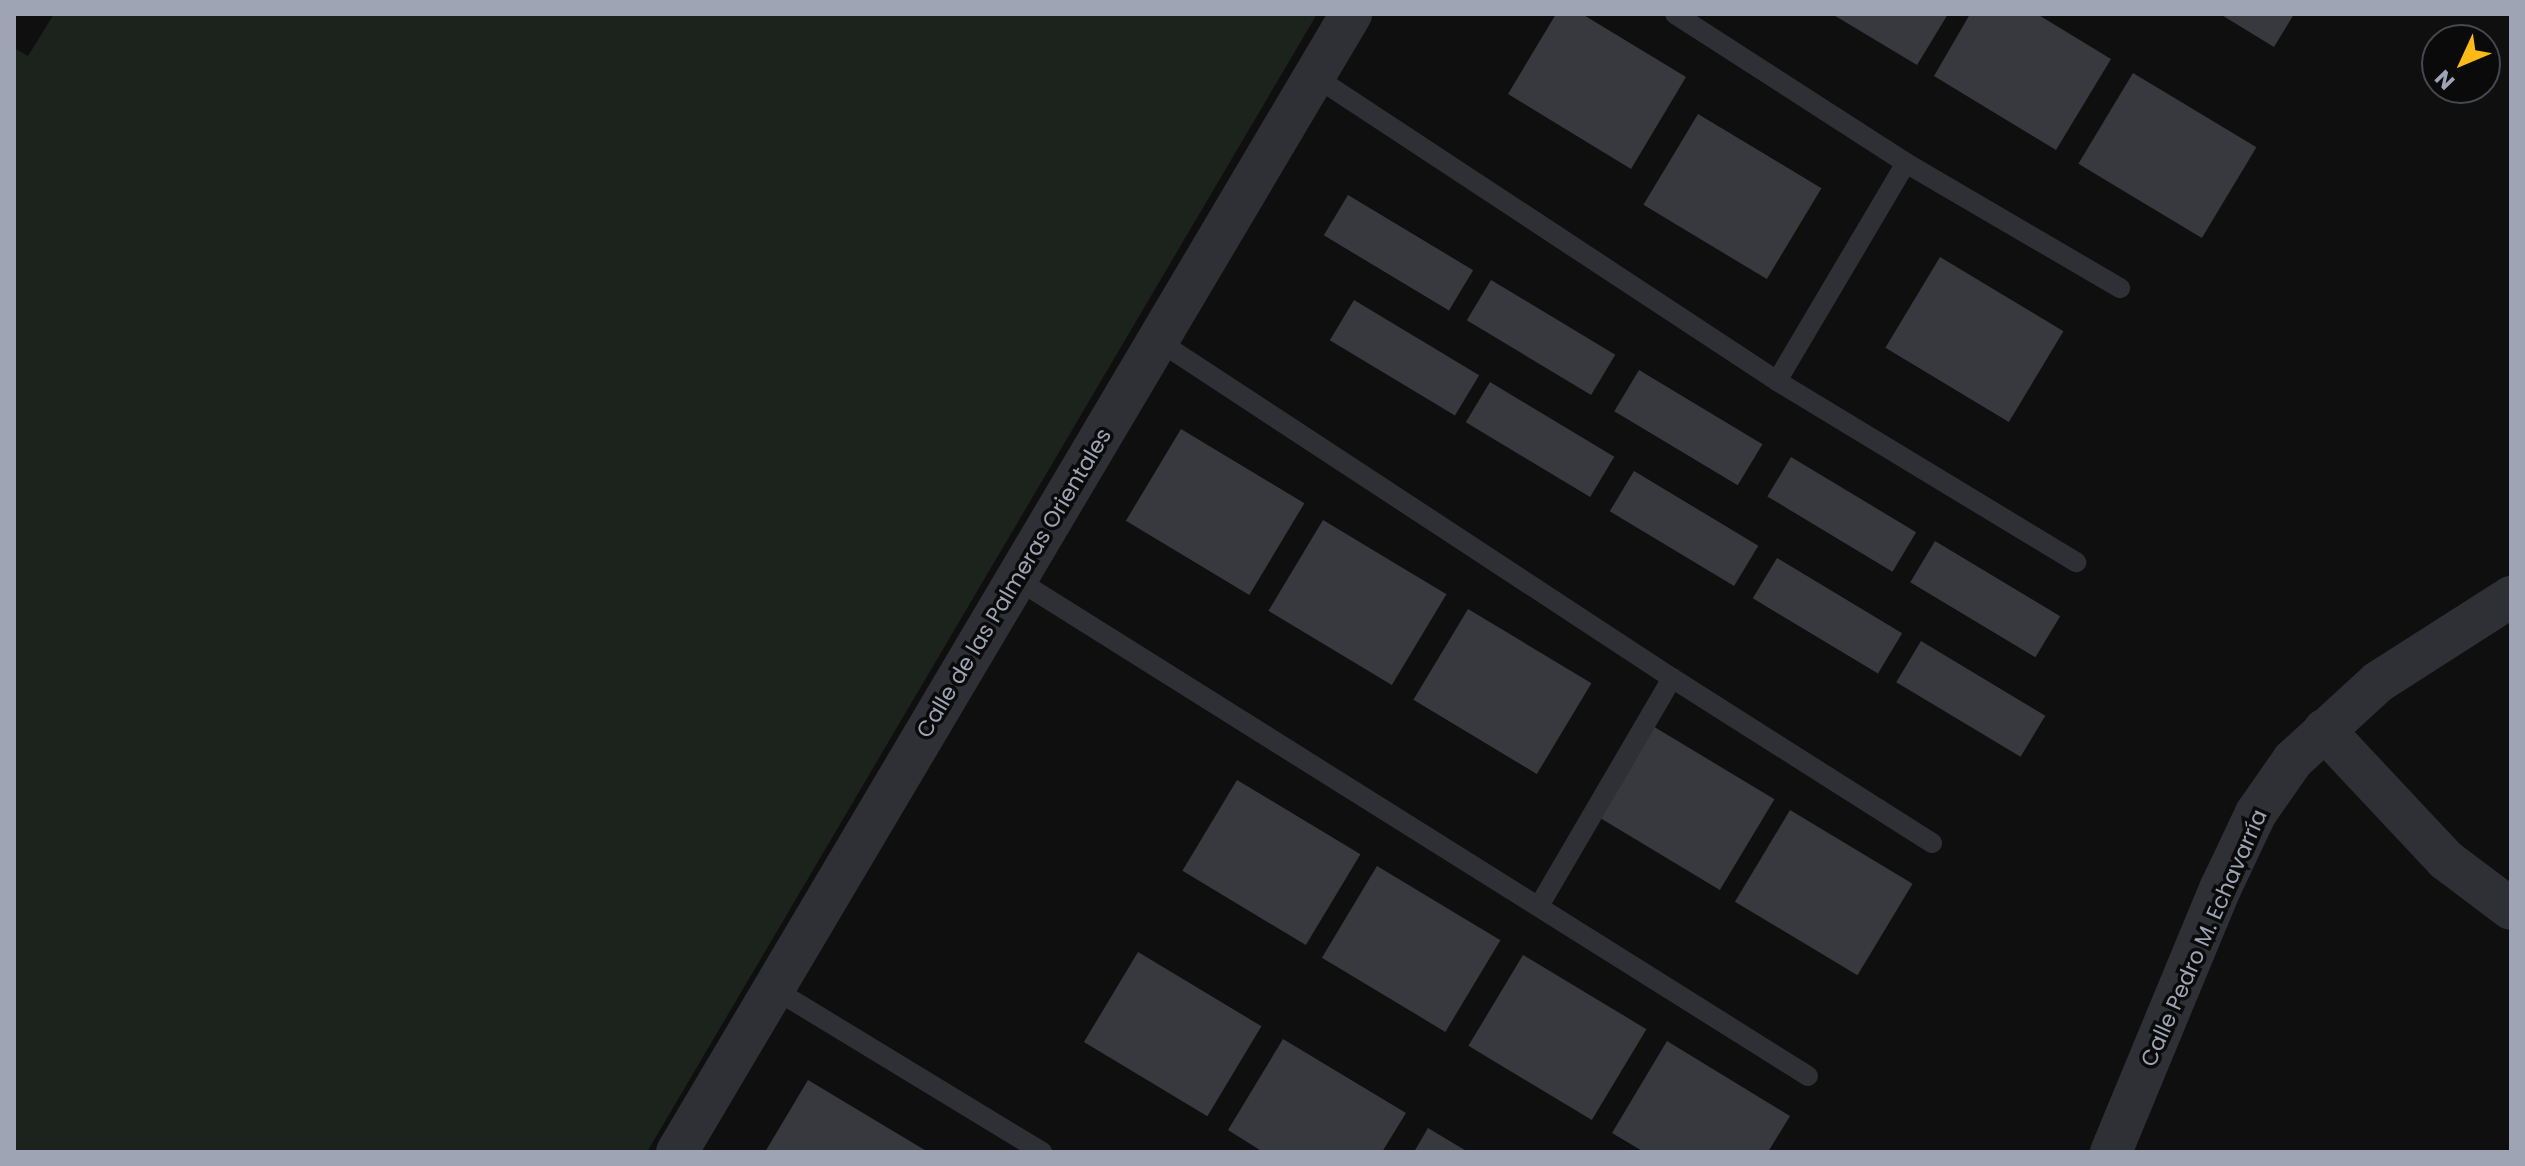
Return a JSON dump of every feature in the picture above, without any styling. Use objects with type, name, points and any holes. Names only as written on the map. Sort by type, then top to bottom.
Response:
[{"type":"street","name":"Calle de las Palmeras Orientales","points":[[677,1152],[1351,14]]},
{"type":"street","name":"Calle Pedro M. Echavarría","points":[[2111,1152],[2221,887],[2256,813],[2293,760],[2378,682],[2511,597]]},
{"type":"street","points":[[2324,730],[2446,860],[2511,909]]},
{"type":"lane","points":[[1675,14],[1906,163],[2120,288]]},
{"type":"lane","points":[[1314,76],[1777,381],[2076,562]]},
{"type":"lane","points":[[1777,381],[1906,163]]},
{"type":"lane","points":[[1157,340],[1672,678],[1932,843]]},
{"type":"lane","points":[[1016,579],[1808,1076]]},
{"type":"lane","points":[[1539,906],[1672,678]]},
{"type":"lane","points":[[774,989],[1042,1152]]},
{"type":"shaded area","points":[[54,14],[1317,14],[647,1152],[14,1152],[14,48],[28,56]]},
{"type":"building","points":[[1556,14],[1582,14],[1686,77],[1631,169],[1508,94]]},
{"type":"building","points":[[1832,14],[1948,14],[1917,65]]},
{"type":"building","points":[[1970,14],[2037,14],[2111,59],[2056,150],[1934,76]]},
{"type":"building","points":[[2220,14],[2294,14],[2274,47]]},
{"type":"building","points":[[2133,73],[2256,147],[2202,238],[2078,164]]},
{"type":"building","points":[[1698,114],[1821,188],[1767,279],[1643,205]]},
{"type":"building","points":[[1348,195],[1473,270],[1449,310],[1324,235]]},
{"type":"building","points":[[1940,257],[2063,331],[2009,422],[1885,348]]},
{"type":"building","points":[[1491,280],[1615,355],[1591,395],[1467,320]]},
{"type":"building","points":[[1354,300],[1479,375],[1455,415],[1330,340]]},
{"type":"building","points":[[1639,370],[1762,444],[1738,485],[1614,411]]},
{"type":"building","points":[[1490,382],[1614,457],[1590,497],[1466,422]]},
{"type":"building","points":[[1181,429],[1304,503],[1249,595],[1126,521]]},
{"type":"building","points":[[1791,457],[1916,532],[1892,572],[1767,496]]},
{"type":"building","points":[[1634,471],[1758,546],[1734,586],[1610,511]]},
{"type":"building","points":[[1323,520],[1446,594],[1392,685],[1268,611]]},
{"type":"building","points":[[1935,541],[2060,616],[2035,657],[1910,582]]},
{"type":"building","points":[[1777,558],[1902,633],[1878,673],[1753,598]]},
{"type":"building","points":[[1468,609],[1591,683],[1537,774],[1413,700]]},
{"type":"building","points":[[1921,641],[2045,716],[2021,757],[1896,682]]},
{"type":"building","points":[[1651,725],[1774,799],[1720,890],[1596,816]]},
{"type":"building","points":[[1237,780],[1360,854],[1306,945],[1182,871]]},
{"type":"building","points":[[1790,810],[1913,884],[1857,975],[1735,902]]},
{"type":"building","points":[[1377,866],[1500,940],[1445,1032],[1322,958]]},
{"type":"building","points":[[1138,952],[1261,1026],[1207,1116],[1084,1042]]},
{"type":"building","points":[[1523,955],[1646,1029],[1592,1120],[1468,1046]]},
{"type":"building","points":[[1283,1039],[1406,1113],[1382,1152],[1263,1152],[1228,1130]]},
{"type":"building","points":[[1667,1041],[1790,1116],[1768,1152],[1644,1152],[1612,1133]]},
{"type":"building","points":[[808,1080],[928,1152],[765,1152]]},
{"type":"building","points":[[1428,1128],[1468,1152],[1414,1152]]}]
